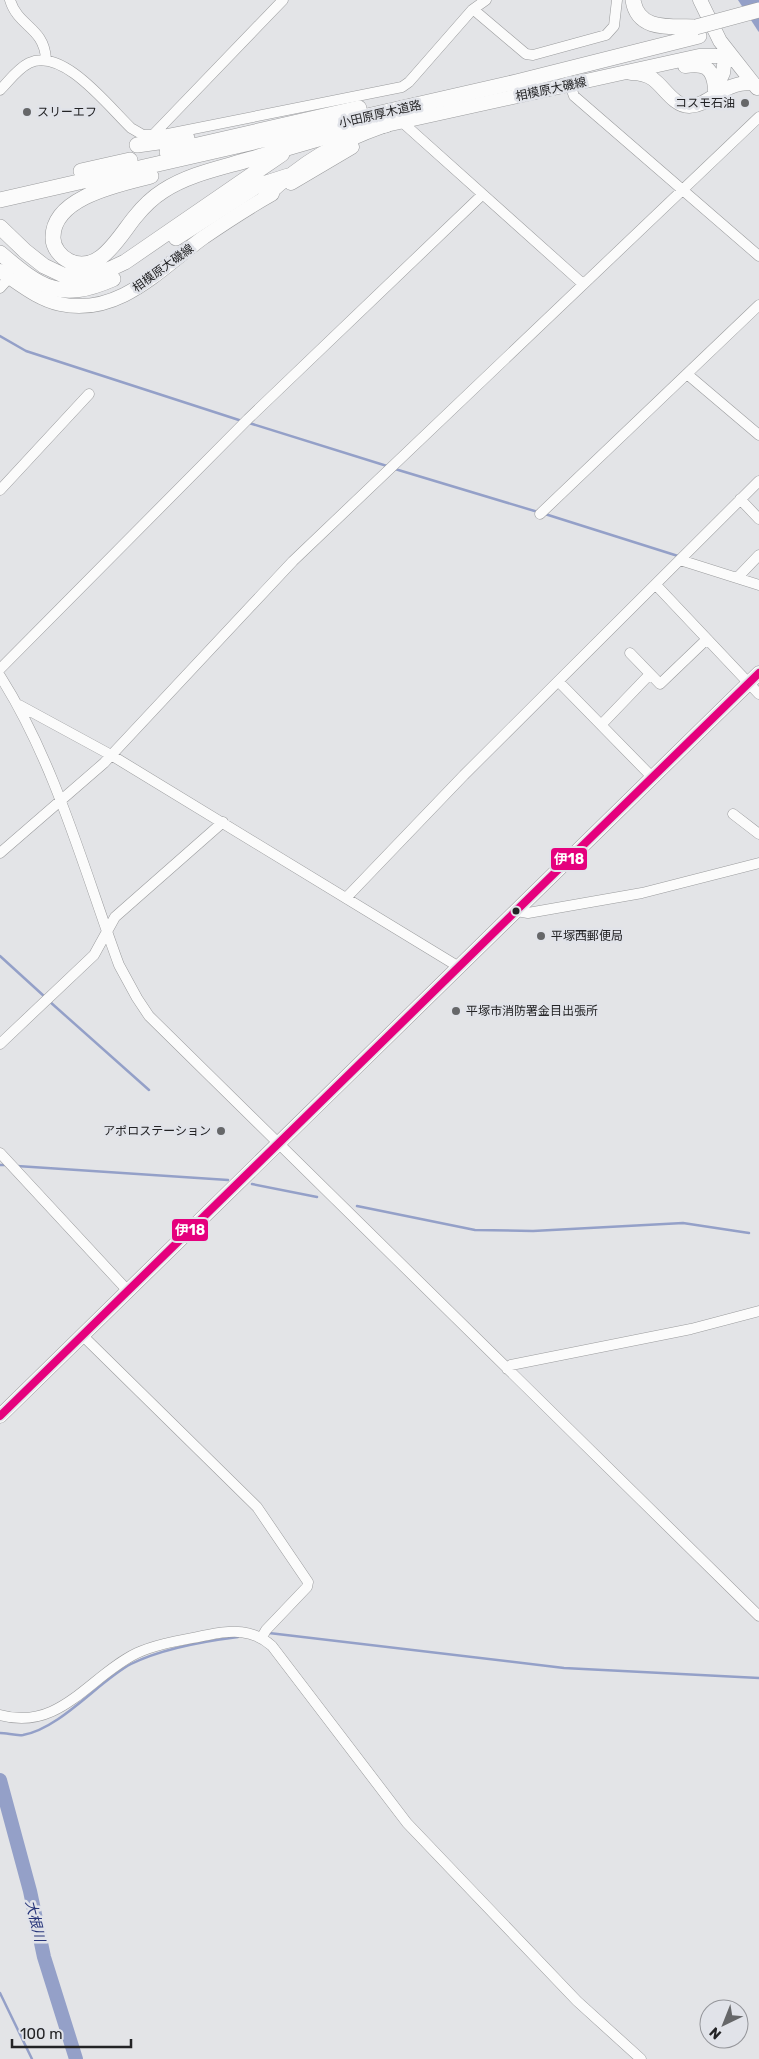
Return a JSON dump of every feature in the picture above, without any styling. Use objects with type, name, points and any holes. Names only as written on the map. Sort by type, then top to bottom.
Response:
[{"type":"highway","points":[[633,0],[636,12],[641,19],[653,26],[697,32]]},
{"type":"highway","name":"小田原厚木道路","points":[[0,190],[106,165],[268,134],[516,82],[697,32],[759,10]]},
{"type":"highway","name":"小田原厚木道路","points":[[697,32],[759,20]]},
{"type":"highway","points":[[268,134],[86,196],[70,206],[56,223],[53,231],[53,242],[57,252],[74,264],[83,265],[94,262],[114,245],[150,201],[175,184],[200,174],[350,131],[386,125]]},
{"type":"highway","points":[[137,145],[268,134]]},
{"type":"highway","name":"小田原厚木道路","points":[[0,200],[268,134]]},
{"type":"highway","points":[[0,227],[44,266],[64,275],[95,276],[125,262],[282,153],[300,145]]},
{"type":"highway","points":[[0,253],[20,271],[46,286],[72,291],[87,289],[114,278],[257,186],[288,176]]},
{"type":"main road","points":[[700,0],[716,35],[729,56],[756,87]]},
{"type":"main road","points":[[699,56],[710,48],[716,35]]},
{"type":"main road","name":"相模原大磯線","points":[[264,198],[313,157],[354,137],[386,125],[699,56],[729,56]]},
{"type":"main road","points":[[712,93],[729,56]]},
{"type":"main road","points":[[652,66],[665,69],[702,65],[712,74],[712,93]]},
{"type":"main road","points":[[626,72],[643,74],[652,78],[674,100],[688,106],[699,104],[712,93],[734,84],[756,87]]},
{"type":"main road","name":"相模原大磯線","points":[[5,274],[31,292],[60,304],[96,305],[114,300],[142,285],[204,238],[264,198],[358,144],[402,122]]},
{"type":"main road","points":[[288,176],[298,174],[337,152],[358,144]]},
{"type":"main road","points":[[0,1416],[759,673]]},
{"type":"street","points":[[10,0],[13,10],[42,39],[46,59]]},
{"type":"street","points":[[152,136],[283,0]]},
{"type":"street","points":[[0,90],[19,70],[30,63],[46,59],[71,70],[131,128],[143,135],[152,136],[402,87],[409,82],[472,10],[486,0]]},
{"type":"street","points":[[474,10],[526,54],[534,55],[606,35],[614,26],[617,0]]},
{"type":"street","points":[[570,85],[574,96],[759,256]]},
{"type":"street","points":[[0,852],[111,755],[293,561],[759,117]]},
{"type":"street","points":[[402,122],[583,284]]},
{"type":"street","points":[[0,669],[248,418],[482,195]]},
{"type":"street","points":[[0,288],[5,274]]},
{"type":"street","points":[[542,513],[759,305]]},
{"type":"street","points":[[687,374],[759,435]]},
{"type":"street","points":[[0,490],[89,394]]},
{"type":"street","points":[[346,898],[464,775],[759,481]]},
{"type":"street","points":[[740,499],[759,519]]},
{"type":"street","points":[[739,575],[759,555]]},
{"type":"street","points":[[683,557],[739,575],[759,584]]},
{"type":"street","points":[[656,585],[759,694]]},
{"type":"street","points":[[630,653],[660,684],[707,639]]},
{"type":"street","points":[[601,725],[650,674]]},
{"type":"street","points":[[0,676],[19,705],[43,756],[120,965],[137,998],[149,1016],[759,1616]]},
{"type":"street","points":[[559,682],[653,778]]},
{"type":"street","points":[[19,705],[111,755],[459,967]]},
{"type":"street","points":[[733,814],[759,834]]},
{"type":"street","points":[[0,1044],[94,955],[115,917],[223,822]]},
{"type":"street","points":[[517,911],[528,913],[642,893],[759,862]]},
{"type":"street","points":[[0,1153],[128,1292]]},
{"type":"street","points":[[507,1369],[511,1365],[691,1329],[759,1312]]},
{"type":"street","points":[[83,1336],[257,1506],[308,1582],[307,1587],[266,1630],[262,1638]]},
{"type":"street","points":[[0,1715],[15,1720],[37,1718],[50,1714],[68,1703],[117,1665],[153,1646],[213,1634],[240,1632],[262,1638],[277,1652],[407,1823],[571,1995],[641,2059]]},
{"type":"water","points":[[738,0],[759,0],[759,32],[758,31]]},
{"type":"waterway","points":[[0,336],[26,351],[242,421]]},
{"type":"waterway","points":[[249,423],[387,466]]},
{"type":"waterway","points":[[395,469],[538,512]]},
{"type":"waterway","points":[[545,514],[678,556]]},
{"type":"waterway","points":[[0,956],[45,997]]},
{"type":"waterway","points":[[49,1001],[149,1090]]},
{"type":"waterway","points":[[0,1165],[7,1165]]},
{"type":"waterway","points":[[17,1166],[228,1180]]},
{"type":"waterway","points":[[252,1184],[317,1197]]},
{"type":"waterway","points":[[357,1206],[475,1230],[533,1231],[683,1223],[749,1233]]},
{"type":"waterway","points":[[269,1633],[564,1668],[759,1678]]},
{"type":"waterway","points":[[0,1733],[23,1735],[37,1731],[65,1714],[119,1672],[143,1659],[184,1646],[238,1637]]},
{"type":"waterway","name":"大根川","points":[[0,1780],[30,1891],[44,1957],[76,2059]]},
{"type":"waterway","points":[[0,1993],[32,2059]]},
{"type":"transit line","name":"伊18","points":[[0,1416],[759,673]]},
{"type":"place","name":"コスモ石油","points":[[745,103]]},
{"type":"place","name":"スリーエフ","points":[[27,112]]},
{"type":"place","name":"平塚西郵便局","points":[[541,936]]},
{"type":"place","name":"平塚市消防署金目出張所","points":[[456,1011]]},
{"type":"place","name":"アポロステーション","points":[[221,1131]]}]
